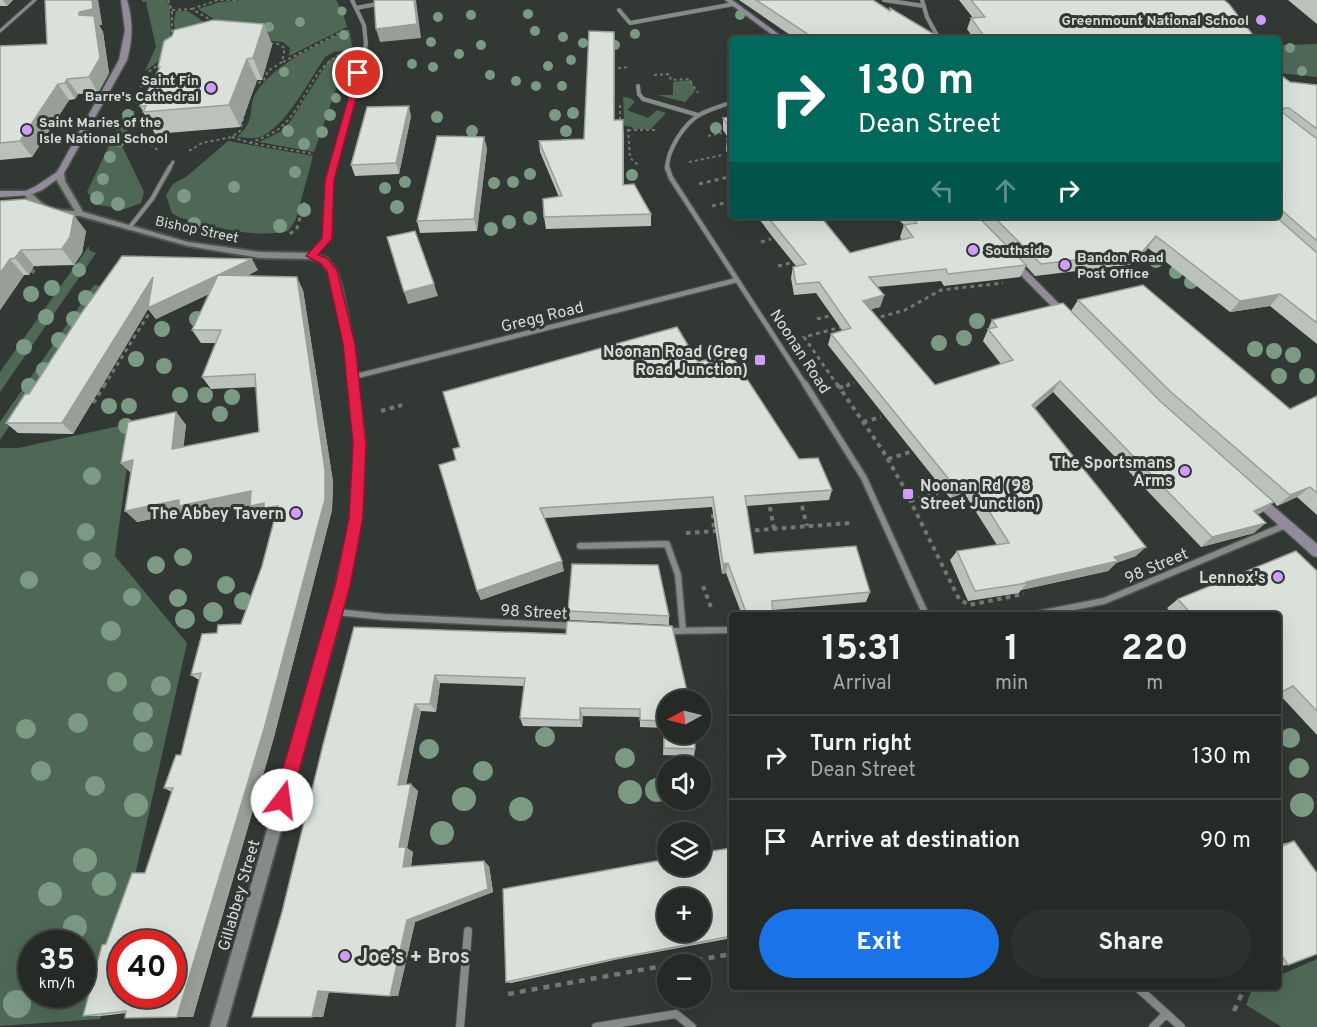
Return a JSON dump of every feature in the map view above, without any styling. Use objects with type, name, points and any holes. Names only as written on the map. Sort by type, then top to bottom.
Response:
[{"type":"main road","points":[[0,194],[27,194],[60,173],[123,60],[128,44],[129,26],[124,0]]},
{"type":"main road","points":[[731,2],[778,36]]},
{"type":"main road","points":[[1001,250],[1078,329]]},
{"type":"main road","points":[[1242,486],[1317,552]]},
{"type":"street","points":[[311,256],[327,239],[329,180],[366,44],[364,25],[352,0]]},
{"type":"street","points":[[356,8],[398,0]]},
{"type":"street","points":[[884,0],[924,6]]},
{"type":"street","points":[[922,0],[938,36]]},
{"type":"street","points":[[619,10],[630,23],[731,2]]},
{"type":"street","points":[[638,86],[639,94],[643,99],[698,115]]},
{"type":"street","name":"Noonan Road","points":[[729,103],[698,115],[669,149],[667,169],[676,188],[840,436],[864,478],[925,612]]},
{"type":"street","points":[[60,173],[61,181],[80,214]]},
{"type":"street","name":"Bishop Street","points":[[27,194],[38,206],[57,213],[80,214],[188,244],[260,255],[311,256]]},
{"type":"street","name":"Gillabbey Street","points":[[218,1027],[336,612],[356,518],[360,470],[349,344],[332,270],[324,261],[311,256]]},
{"type":"street","name":"Gregg Road","points":[[352,376],[737,280]]},
{"type":"street","name":"98 Street","points":[[1049,612],[1104,602],[1286,525]]},
{"type":"street","points":[[580,546],[667,544],[678,575],[683,631]]},
{"type":"street","name":"98 Street","points":[[336,612],[385,617],[587,627]]},
{"type":"street","points":[[659,630],[729,630]]},
{"type":"street","points":[[460,1027],[468,931]]},
{"type":"street","points":[[1140,990],[1181,1027]]},
{"type":"street","points":[[596,1027],[676,1014],[692,1027]]},
{"type":"street","points":[[1153,1027],[1166,1014]]},
{"type":"lane","points":[[0,31],[35,0]]},
{"type":"lane","points":[[129,228],[152,199],[173,162]]},
{"type":"path","points":[[168,0],[172,10],[173,45]]},
{"type":"path","points":[[172,10],[192,9],[218,0],[237,0]]},
{"type":"path","points":[[192,9],[217,24]]},
{"type":"path","points":[[251,93],[253,85],[264,80],[268,71],[350,27]]},
{"type":"path","points":[[267,43],[278,44],[285,48],[282,62]]},
{"type":"path","points":[[250,143],[276,131],[286,122],[327,60],[351,52]]},
{"type":"path","points":[[164,60],[147,73],[135,101],[149,113],[140,137],[173,162],[202,143],[232,137],[250,143],[318,154]]},
{"type":"path","points":[[232,137],[240,130],[248,103]]},
{"type":"path","points":[[628,130],[656,130]]},
{"type":"path","points":[[689,162],[723,155]]},
{"type":"path","points":[[696,184],[728,177]]},
{"type":"path","points":[[282,237],[297,228],[306,198]]},
{"type":"path","points":[[710,206],[729,202]]},
{"type":"path","points":[[761,242],[771,239]]},
{"type":"path","points":[[32,273],[43,256]]},
{"type":"path","points":[[778,266],[790,263]]},
{"type":"path","points":[[871,319],[905,310],[941,290],[1014,282]]},
{"type":"path","points":[[93,403],[155,304]]},
{"type":"path","points":[[817,320],[828,316]]},
{"type":"path","points":[[849,325],[804,337],[888,459],[959,599],[969,605],[1028,593]]},
{"type":"path","points":[[839,387],[854,383]]},
{"type":"path","points":[[863,422],[881,417]]},
{"type":"path","points":[[888,459],[910,452]]},
{"type":"path","points":[[910,501],[938,494]]},
{"type":"path","points":[[802,506],[807,526]]},
{"type":"path","points":[[770,507],[774,529]]},
{"type":"path","points":[[713,510],[714,532]]},
{"type":"path","points":[[742,520],[744,531],[850,522]]},
{"type":"path","points":[[700,532],[724,531]]},
{"type":"path","points":[[711,958],[729,955]]},
{"type":"path","points":[[508,994],[657,967]]},
{"type":"path","points":[[1234,1011],[1244,990]]},
{"type":"green space","points":[[142,0],[166,0],[170,6],[171,36],[167,51],[145,71],[156,47],[146,2]]},
{"type":"green space","points":[[336,0],[347,27],[289,56],[290,48],[283,42],[247,39],[198,9],[220,2]]},
{"type":"green space","points":[[176,11],[188,11],[228,39],[176,45],[174,21]]},
{"type":"green space","points":[[349,29],[352,45],[350,50],[334,52],[325,57],[279,124],[257,138],[237,137],[248,123],[254,96],[266,80],[299,55]]},
{"type":"green space","points":[[1317,44],[1317,77],[1281,73],[1281,45]]},
{"type":"green space","points":[[348,55],[314,152],[259,142],[280,132],[290,122],[329,60],[337,56]]},
{"type":"green space","points":[[691,80],[695,91],[685,102],[657,95],[673,95],[673,82]]},
{"type":"green space","points":[[623,97],[635,102],[627,110],[648,118],[657,110],[666,113],[651,129],[633,129],[622,122]]},
{"type":"green space","points":[[135,111],[122,146],[144,192],[141,203],[125,209],[99,205],[87,192],[125,112]]},
{"type":"green space","points":[[228,141],[313,156],[296,219],[288,231],[260,233],[232,230],[178,217],[172,213],[166,195],[173,184],[186,177]]},
{"type":"green space","points":[[89,246],[89,250],[96,253],[0,392],[0,372]]},
{"type":"green space","points":[[94,285],[103,286],[0,440],[0,422]]},
{"type":"green space","points":[[133,423],[115,556],[187,643],[123,930],[108,930],[108,989],[100,1019],[0,1026],[0,448],[18,448]]},
{"type":"green space","points":[[1317,959],[1317,1027],[1282,1027],[1246,1005],[1252,990],[1281,990],[1281,975]]},
{"type":"building","name":"Saint Maries of the Isle National School","points":[[45,0],[92,0],[93,9],[79,12],[79,15],[94,16],[100,58],[89,77],[67,79],[65,83],[58,84],[20,141],[0,143],[0,46],[47,44]]},
{"type":"building","points":[[374,0],[414,0],[417,24],[376,29]]},
{"type":"building","points":[[756,0],[873,0],[937,36],[810,36]]},
{"type":"building","points":[[971,0],[1224,0],[1254,36],[984,36],[971,18],[985,17]]},
{"type":"building","points":[[213,20],[264,24],[253,58],[247,59],[229,105],[143,112],[146,106],[140,106],[160,67],[158,67],[164,41],[172,36],[174,30]]},
{"type":"building","points":[[589,31],[614,32],[614,120],[623,120],[623,185],[634,184],[651,214],[544,217],[543,199],[562,196],[539,141],[584,139]]},
{"type":"building","points":[[1281,70],[1282,76],[1290,82],[1317,85],[1317,129],[1289,108],[1284,108],[1282,112],[1317,139],[1317,241],[1281,210]]},
{"type":"building","points":[[409,106],[396,163],[351,165],[367,107]]},
{"type":"building","points":[[729,117],[729,126],[723,118]]},
{"type":"building","points":[[437,136],[484,137],[474,219],[417,221]]},
{"type":"building","points":[[25,199],[74,215],[70,237],[62,249],[21,250],[15,258],[10,259],[0,273],[0,201]]},
{"type":"building","points":[[769,219],[822,219],[850,253],[913,237],[904,225],[917,223],[913,219],[980,219],[1026,265],[948,274],[946,269],[869,277],[884,295],[863,301],[935,385],[1013,360],[988,329],[997,327],[992,320],[1063,303],[1160,401],[1274,502],[1254,511],[1266,523],[1212,537],[1060,381],[1032,405],[1146,547],[1114,557],[1118,561],[1027,583],[975,591],[957,551],[1009,543],[971,482],[956,488],[831,334],[851,328],[819,282],[796,284],[793,267],[806,264]]},
{"type":"building","points":[[996,219],[1278,219],[1317,253],[1317,323],[1280,294],[1240,301],[1156,236],[1142,252],[1041,264]]},
{"type":"building","points":[[415,231],[434,284],[404,292],[387,237]]},
{"type":"building","points":[[122,256],[252,259],[148,308],[153,277],[62,423],[6,423],[25,394],[29,394],[80,315]]},
{"type":"building","points":[[218,275],[297,277],[325,470],[325,499],[264,729],[186,987],[186,930],[111,930],[132,873],[145,873],[173,788],[164,788],[176,755],[181,755],[201,673],[191,675],[202,634],[217,633],[218,625],[241,624],[262,566],[278,506],[264,508],[264,503],[250,506],[251,491],[179,506],[179,500],[125,511],[133,460],[121,463],[128,422],[176,412],[172,449],[259,432],[255,374],[202,377],[221,330],[192,330]]},
{"type":"building","points":[[1143,285],[1290,409],[1317,396],[1317,493],[1310,487],[1290,495],[1171,392],[1078,300]]},
{"type":"building","points":[[677,327],[698,362],[730,353],[799,459],[818,458],[832,490],[745,496],[754,554],[856,546],[870,592],[772,601],[773,612],[746,612],[728,563],[723,564],[713,497],[540,508],[562,561],[477,591],[439,465],[456,460],[453,449],[460,447],[443,392]]},
{"type":"building","points":[[1296,551],[1317,571],[1317,711],[1293,686],[1281,692],[1281,612],[1189,612],[1178,599]]},
{"type":"building","points":[[572,564],[658,565],[669,616],[568,611]]},
{"type":"building","points":[[567,621],[672,626],[687,690],[657,690],[657,721],[640,720],[640,709],[580,708],[580,720],[520,718],[525,678],[435,675],[430,704],[415,704],[398,785],[411,784],[399,847],[406,847],[403,867],[484,861],[488,889],[407,920],[390,996],[318,991],[312,1017],[252,1017],[282,912],[354,627],[566,634]]},
{"type":"building","points":[[664,744],[695,744],[695,749],[664,748]]},
{"type":"building","points":[[1294,841],[1317,873],[1317,954],[1288,965],[1281,954],[1281,847]]},
{"type":"building","points":[[729,848],[729,937],[711,940],[711,888],[657,888],[657,942],[701,942],[506,982],[503,889],[657,861],[657,876],[711,876],[711,851]]},
{"type":"building","points":[[108,939],[108,1008],[180,1008],[177,1017],[125,1018],[126,1011],[83,1016],[85,1008],[96,1008],[96,967],[102,945],[106,944]]},
{"type":"place","name":"Greenmount National School","points":[[1261,20]]},
{"type":"place","name":"Saint Fin Barre's Cathedral","points":[[211,88]]},
{"type":"place","name":"Saint Maries of the Isle National School","points":[[27,130]]},
{"type":"place","name":"Southside","points":[[973,250]]},
{"type":"place","name":"Bandon Road Post Office","points":[[1065,265]]},
{"type":"place","name":"Noonan Road (Greg Road Junction)","points":[[760,360]]},
{"type":"place","name":"The Sportsmans Arms","points":[[1185,471]]},
{"type":"place","name":"Noonan Rd (98 Street Junction)","points":[[908,494]]},
{"type":"place","name":"The Abbey Tavern","points":[[296,513]]},
{"type":"place","name":"Lennox's","points":[[1278,577]]},
{"type":"place","name":"Joe’s + Bros","points":[[345,956]]},
{"type":"route","points":[[282,800],[342,586],[356,518],[360,444],[349,344],[338,287],[332,270],[324,261],[311,256],[327,239],[329,180],[358,73]]}]
